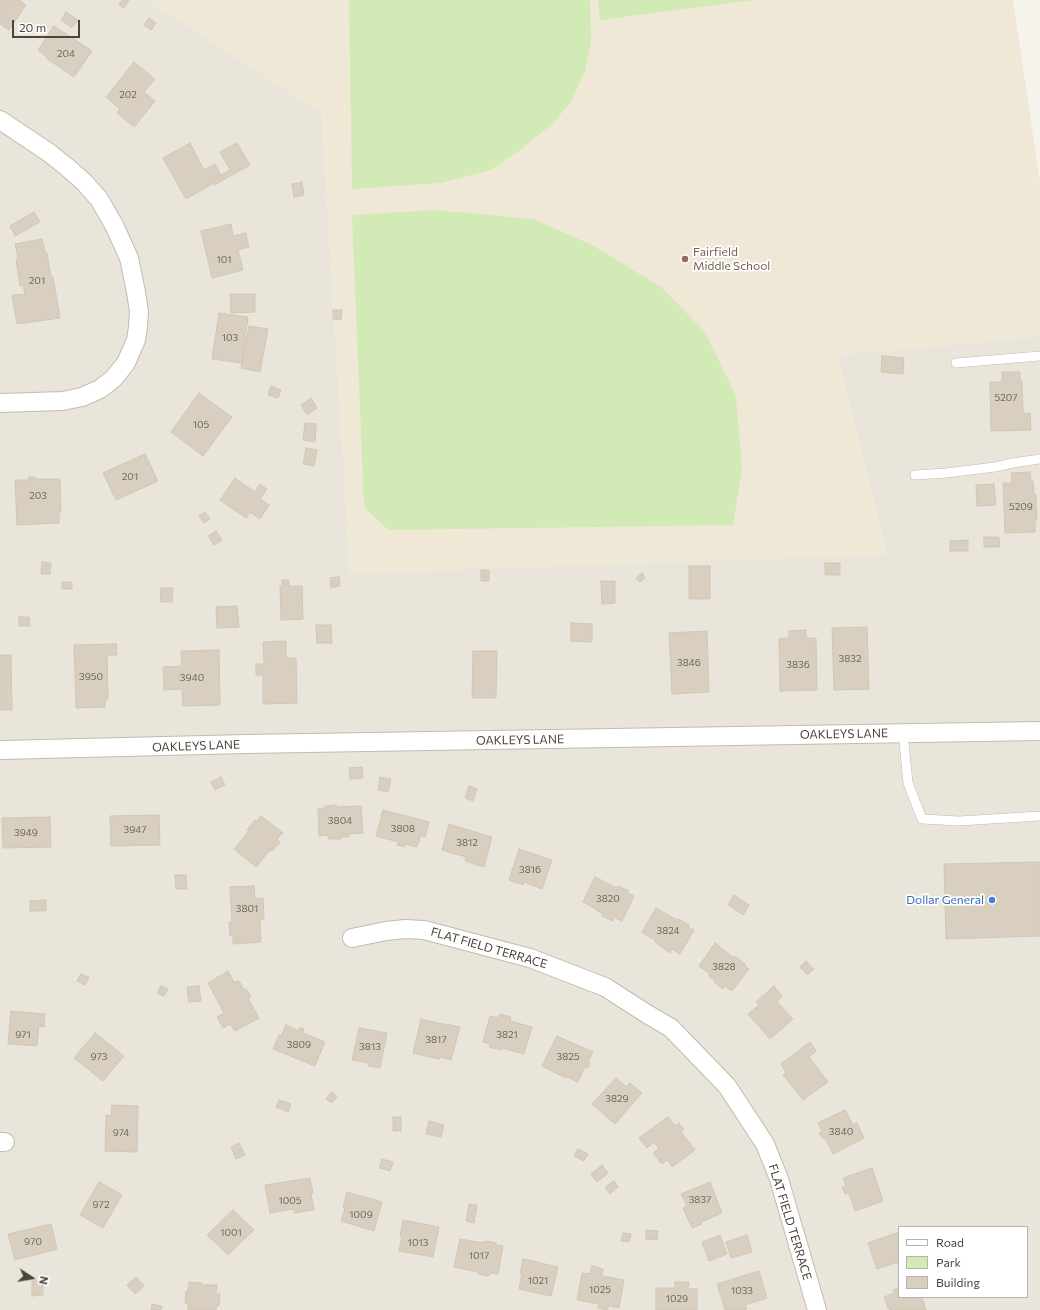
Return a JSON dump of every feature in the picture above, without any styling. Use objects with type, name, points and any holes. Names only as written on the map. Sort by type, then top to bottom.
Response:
[{"type":"street","points":[[0,120],[67,166],[99,199],[114,225],[129,258],[139,312],[136,340],[126,363],[113,378],[100,389],[82,397],[63,401],[0,403]]},
{"type":"street","name":"OAKLEYS LANE","points":[[0,750],[246,744],[1040,731]]},
{"type":"street","name":"FLAT FIELD TERRACE","points":[[352,938],[386,931],[405,929],[424,930],[530,958],[605,987],[671,1028],[727,1086],[765,1144],[779,1179],[817,1310]]},
{"type":"lane","points":[[956,363],[1040,356]]},
{"type":"lane","points":[[915,475],[988,468],[1040,459]]},
{"type":"lane","points":[[903,733],[908,783],[922,819],[959,820],[1040,816]]},
{"type":"shaded area","points":[[0,0],[148,0],[322,113],[350,573],[887,554],[837,355],[1040,336],[1040,1310],[0,1310]]},
{"type":"shaded area","name":"Fairfield Middle School","points":[[148,0],[1013,0],[1040,182],[1040,336],[837,355],[887,555],[350,573],[322,113]]},
{"type":"green space","points":[[349,0],[590,0],[591,41],[585,71],[570,103],[552,124],[520,150],[491,170],[441,183],[352,189]]},
{"type":"green space","points":[[598,0],[754,0],[600,20]]},
{"type":"green space","points":[[436,210],[533,219],[592,245],[661,287],[705,332],[736,396],[742,469],[733,525],[388,530],[364,507],[352,215]]},
{"type":"building","points":[[0,0],[19,0],[26,5],[9,30],[0,24]]},
{"type":"building","points":[[122,0],[129,0],[124,8],[119,5]]},
{"type":"building","points":[[66,12],[78,20],[72,28],[61,20]]},
{"type":"building","points":[[149,18],[156,23],[151,30],[144,25]]},
{"type":"building","points":[[54,26],[92,51],[74,77],[46,58],[47,57],[38,50]]},
{"type":"building","points":[[134,62],[155,79],[144,92],[155,101],[134,127],[117,113],[120,109],[106,97]]},
{"type":"building","points":[[190,143],[204,170],[215,164],[221,175],[230,170],[220,152],[237,143],[250,165],[186,199],[163,158]]},
{"type":"building","points":[[302,182],[304,195],[294,197],[292,184]]},
{"type":"building","points":[[34,212],[40,222],[15,236],[10,226]]},
{"type":"building","points":[[231,224],[233,236],[246,233],[249,247],[238,250],[243,270],[212,278],[201,231]]},
{"type":"building","points":[[42,239],[45,253],[47,253],[51,277],[53,277],[60,318],[17,324],[12,295],[25,294],[23,285],[20,286],[16,259],[18,258],[15,244]]},
{"type":"building","points":[[230,294],[255,294],[255,312],[231,313]]},
{"type":"building","points":[[333,310],[342,310],[341,320],[333,319]]},
{"type":"building","points":[[219,313],[248,317],[242,363],[212,359]]},
{"type":"building","points":[[249,326],[268,329],[260,372],[241,368]]},
{"type":"building","points":[[882,356],[904,358],[903,374],[881,372]]},
{"type":"building","points":[[1002,372],[1020,372],[1020,381],[1022,381],[1023,413],[1030,413],[1031,430],[991,431],[990,382],[1002,382]]},
{"type":"building","points":[[271,386],[281,390],[278,398],[268,395]]},
{"type":"building","points":[[199,393],[232,417],[203,456],[171,432]]},
{"type":"building","points":[[311,398],[317,408],[307,415],[301,405]]},
{"type":"building","points":[[305,423],[316,424],[315,442],[303,440]]},
{"type":"building","points":[[306,448],[317,450],[314,466],[303,464]]},
{"type":"building","points":[[145,454],[158,481],[116,500],[103,473]]},
{"type":"building","points":[[1030,472],[1031,481],[1033,481],[1034,495],[1036,495],[1037,520],[1035,520],[1035,532],[1005,533],[1003,483],[1012,483],[1011,473]]},
{"type":"building","points":[[29,477],[35,477],[35,479],[60,479],[61,512],[59,512],[59,523],[17,525],[15,480],[29,480]]},
{"type":"building","points":[[235,478],[255,492],[260,484],[267,489],[260,499],[269,505],[260,519],[250,512],[246,518],[220,500]]},
{"type":"building","points":[[994,484],[996,505],[977,506],[976,485]]},
{"type":"building","points":[[205,512],[210,519],[204,523],[199,516]]},
{"type":"building","points":[[216,531],[222,540],[214,545],[208,536]]},
{"type":"building","points":[[984,537],[999,537],[1000,547],[984,547]]},
{"type":"building","points":[[968,540],[968,551],[950,551],[950,541]]},
{"type":"building","points":[[42,562],[51,563],[50,574],[41,574]]},
{"type":"building","points":[[825,563],[840,563],[840,575],[825,575]]},
{"type":"building","points":[[689,566],[710,566],[710,599],[689,599]]},
{"type":"building","points":[[481,570],[489,570],[489,581],[481,581]]},
{"type":"building","points":[[642,573],[645,578],[640,582],[636,578]]},
{"type":"building","points":[[339,577],[340,586],[331,588],[330,578]]},
{"type":"building","points":[[282,580],[289,580],[289,586],[302,586],[303,619],[281,620],[280,586],[282,586]]},
{"type":"building","points":[[601,581],[615,581],[615,603],[602,604]]},
{"type":"building","points":[[62,582],[72,582],[72,589],[62,589]]},
{"type":"building","points":[[161,588],[173,588],[172,602],[160,602]]},
{"type":"building","points":[[237,606],[239,627],[217,628],[216,607]]},
{"type":"building","points":[[19,617],[29,617],[30,626],[19,626]]},
{"type":"building","points":[[571,623],[592,624],[592,642],[571,641]]},
{"type":"building","points":[[316,625],[331,625],[332,643],[317,643]]},
{"type":"building","points":[[867,627],[869,689],[834,690],[832,628]]},
{"type":"building","points":[[806,630],[806,638],[816,638],[817,690],[780,691],[779,639],[789,638],[789,631]]},
{"type":"building","points":[[707,631],[709,692],[672,694],[669,633]]},
{"type":"building","points":[[286,641],[286,658],[296,658],[297,703],[263,704],[263,675],[256,675],[256,664],[264,664],[263,642]]},
{"type":"building","points":[[116,644],[117,655],[107,655],[108,700],[105,700],[105,707],[76,708],[74,645]]},
{"type":"building","points":[[219,650],[220,705],[183,706],[182,689],[164,690],[163,667],[182,666],[181,651]]},
{"type":"building","points":[[473,651],[497,651],[496,698],[472,698]]},
{"type":"building","points":[[0,655],[11,655],[12,710],[0,710]]},
{"type":"building","points":[[362,767],[363,778],[350,779],[349,768]]},
{"type":"building","points":[[221,777],[225,785],[215,790],[211,782]]},
{"type":"building","points":[[380,777],[391,779],[388,792],[378,790]]},
{"type":"building","points":[[469,786],[477,789],[473,801],[465,798]]},
{"type":"building","points":[[336,805],[337,807],[361,806],[363,833],[349,834],[349,837],[341,837],[341,839],[328,839],[328,835],[319,836],[318,809],[325,808],[325,806]]},
{"type":"building","points":[[383,810],[429,822],[425,837],[421,835],[417,847],[405,844],[404,847],[397,845],[398,842],[376,836]]},
{"type":"building","points":[[159,815],[160,845],[111,846],[110,816]]},
{"type":"building","points":[[261,816],[283,833],[277,839],[280,842],[272,851],[270,850],[256,867],[234,849],[249,831],[247,830],[255,820],[257,821]]},
{"type":"building","points":[[50,817],[51,847],[3,848],[2,818]]},
{"type":"building","points":[[449,824],[492,837],[484,867],[465,861],[466,857],[442,850]]},
{"type":"building","points":[[519,849],[552,860],[542,889],[524,882],[523,885],[509,880]]},
{"type":"building","name":"Dollar General","points":[[1040,862],[1040,936],[946,939],[944,864]]},
{"type":"building","points":[[175,875],[186,875],[187,889],[176,889]]},
{"type":"building","points":[[595,877],[617,888],[618,886],[629,891],[627,893],[634,896],[622,921],[614,917],[613,921],[602,916],[603,914],[583,902]]},
{"type":"building","points":[[254,886],[255,899],[263,898],[264,919],[260,919],[261,942],[233,944],[233,936],[230,936],[229,922],[232,922],[230,887]]},
{"type":"building","points":[[734,895],[749,905],[743,915],[728,905]]},
{"type":"building","points":[[46,900],[46,911],[30,911],[30,901]]},
{"type":"building","points":[[656,908],[689,925],[688,927],[694,930],[680,954],[672,949],[670,953],[642,932]]},
{"type":"building","points":[[715,943],[734,958],[735,956],[749,969],[732,991],[725,986],[723,989],[714,982],[715,981],[709,976],[710,974],[699,966]]},
{"type":"building","points":[[806,961],[814,969],[807,975],[800,967]]},
{"type":"building","points":[[228,971],[234,982],[239,981],[244,990],[246,989],[251,997],[248,998],[259,1018],[235,1031],[230,1024],[223,1028],[217,1017],[224,1013],[208,983]]},
{"type":"building","points":[[81,974],[89,977],[85,985],[77,981]]},
{"type":"building","points":[[161,986],[168,989],[164,996],[157,993]]},
{"type":"building","points":[[199,986],[201,1001],[189,1002],[187,987]]},
{"type":"building","points":[[774,986],[782,996],[777,1002],[793,1019],[770,1039],[748,1014],[759,1005],[756,1002]]},
{"type":"building","points":[[11,1011],[45,1014],[44,1027],[39,1026],[37,1046],[8,1044]]},
{"type":"building","points":[[500,1014],[511,1017],[510,1021],[532,1027],[524,1054],[502,1048],[501,1050],[489,1047],[490,1044],[483,1042],[490,1016],[498,1018]]},
{"type":"building","points":[[421,1019],[460,1027],[451,1060],[413,1053]]},
{"type":"building","points":[[286,1025],[299,1031],[300,1027],[304,1029],[303,1033],[325,1042],[315,1066],[273,1049],[279,1035],[281,1036]]},
{"type":"building","points":[[359,1028],[387,1033],[380,1068],[368,1066],[368,1063],[352,1060]]},
{"type":"building","points":[[95,1033],[124,1056],[103,1081],[74,1058]]},
{"type":"building","points":[[557,1036],[593,1052],[588,1062],[590,1063],[588,1068],[585,1067],[578,1082],[567,1077],[566,1078],[542,1066]]},
{"type":"building","points":[[810,1042],[816,1051],[809,1057],[828,1082],[803,1100],[783,1075],[786,1072],[781,1064]]},
{"type":"building","points":[[616,1078],[626,1087],[630,1083],[642,1093],[615,1124],[592,1104]]},
{"type":"building","points":[[331,1092],[337,1096],[332,1103],[326,1099]]},
{"type":"building","points":[[279,1100],[291,1104],[288,1112],[276,1107]]},
{"type":"building","points":[[112,1105],[138,1106],[137,1152],[105,1151],[106,1115],[111,1116]]},
{"type":"building","points":[[845,1110],[853,1125],[857,1123],[864,1138],[833,1154],[825,1138],[823,1139],[819,1133],[822,1131],[818,1123]]},
{"type":"building","points":[[393,1117],[401,1117],[401,1131],[393,1131]]},
{"type":"building","points":[[668,1117],[675,1126],[679,1123],[684,1129],[681,1132],[695,1150],[672,1167],[667,1160],[662,1164],[653,1153],[659,1149],[654,1142],[647,1148],[639,1138]]},
{"type":"building","points":[[429,1121],[444,1125],[441,1137],[426,1134]]},
{"type":"building","points":[[239,1143],[245,1155],[236,1159],[231,1147]]},
{"type":"building","points":[[578,1149],[588,1154],[584,1161],[574,1156]]},
{"type":"building","points":[[382,1159],[393,1162],[390,1171],[379,1168]]},
{"type":"building","points":[[602,1165],[608,1173],[597,1182],[591,1174]]},
{"type":"building","points":[[872,1168],[883,1201],[855,1211],[849,1193],[845,1194],[842,1187],[846,1186],[843,1178]]},
{"type":"building","points":[[310,1178],[314,1210],[294,1213],[293,1209],[270,1213],[265,1185]]},
{"type":"building","points":[[614,1181],[618,1187],[610,1194],[605,1187]]},
{"type":"building","points":[[99,1182],[122,1195],[103,1228],[80,1215]]},
{"type":"building","points":[[710,1182],[722,1213],[701,1222],[702,1224],[692,1228],[683,1208],[687,1206],[681,1194]]},
{"type":"building","points":[[347,1192],[382,1202],[374,1231],[341,1221],[345,1208],[343,1207]]},
{"type":"building","points":[[469,1204],[477,1205],[474,1223],[466,1221]]},
{"type":"building","points":[[233,1210],[254,1230],[228,1255],[207,1235]]},
{"type":"building","points":[[403,1220],[439,1227],[433,1257],[399,1251]]},
{"type":"building","points":[[51,1224],[57,1249],[15,1260],[8,1234]]},
{"type":"building","points":[[646,1230],[658,1231],[657,1240],[646,1239]]},
{"type":"building","points":[[898,1232],[898,1262],[877,1269],[868,1243]]},
{"type":"building","points":[[623,1233],[631,1234],[629,1242],[621,1241]]},
{"type":"building","points":[[720,1235],[727,1254],[709,1261],[702,1242]]},
{"type":"building","points":[[747,1235],[752,1252],[731,1258],[726,1242]]},
{"type":"building","points":[[460,1239],[484,1243],[485,1241],[503,1246],[498,1274],[490,1273],[489,1276],[478,1274],[479,1272],[454,1267]]},
{"type":"building","points":[[523,1259],[558,1267],[551,1296],[519,1289]]},
{"type":"building","points":[[592,1266],[603,1269],[602,1276],[624,1280],[619,1308],[608,1306],[608,1310],[598,1308],[599,1304],[577,1300],[582,1273],[590,1274]]},
{"type":"building","points":[[759,1271],[767,1298],[745,1305],[747,1309],[725,1310],[717,1284]]},
{"type":"building","points":[[136,1277],[144,1286],[135,1294],[127,1285]]},
{"type":"building","points":[[32,1281],[43,1281],[43,1295],[32,1296]]},
{"type":"building","points":[[189,1282],[202,1283],[202,1285],[217,1285],[216,1293],[220,1294],[219,1306],[217,1305],[216,1310],[188,1310],[188,1303],[185,1303],[186,1291],[188,1291]]},
{"type":"building","points":[[675,1282],[689,1282],[688,1289],[697,1289],[697,1310],[656,1310],[656,1288],[675,1288]]},
{"type":"building","points":[[898,1288],[898,1298],[922,1298],[926,1310],[890,1310],[884,1297],[894,1293],[893,1290]]},
{"type":"building","points":[[152,1304],[162,1306],[161,1310],[151,1310]]},
{"type":"place","name":"Fairfield Middle School","points":[[685,259]]},
{"type":"place","name":"Dollar General","points":[[992,900]]}]
